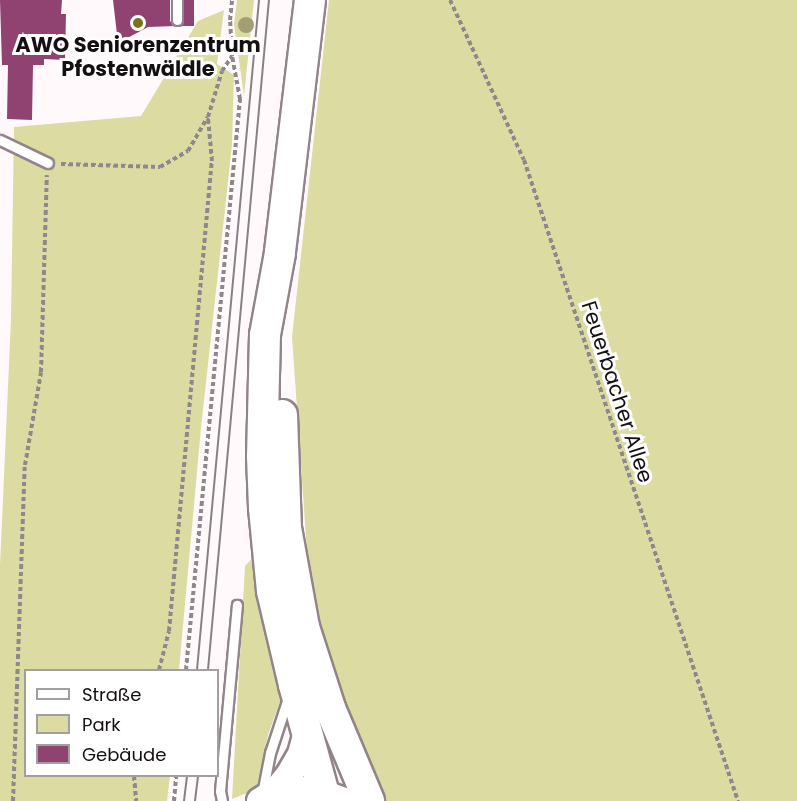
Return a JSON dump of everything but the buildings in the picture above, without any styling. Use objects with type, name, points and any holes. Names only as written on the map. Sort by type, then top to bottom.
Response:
[{"type":"main road","points":[[310,3],[280,253],[265,335],[263,477],[272,591],[307,732],[331,798]]},
{"type":"main road","points":[[280,253],[279,355],[286,528],[304,627],[330,708],[369,801]]},
{"type":"main road","points":[[266,798],[289,775],[301,754],[307,732]]},
{"type":"main road","points":[[331,798],[346,773],[347,750]]},
{"type":"main road","points":[[266,798],[331,798]]},
{"type":"lane","points":[[177,0],[177,20]]},
{"type":"lane","points":[[0,140],[48,164]]},
{"type":"lane","points":[[222,801],[220,790],[237,604]]},
{"type":"lane","points":[[266,798],[270,753],[294,685]]},
{"type":"path","points":[[186,669],[240,99],[232,56],[230,20],[232,0]]},
{"type":"path","name":"Feuerbacher Allee","points":[[450,0],[524,160],[738,801]]},
{"type":"path","points":[[13,801],[26,465],[41,372],[48,164],[160,167],[188,151],[208,117],[222,71],[232,56]]},
{"type":"path","points":[[159,669],[169,631],[211,173],[208,117]]},
{"type":"path","points":[[134,777],[136,801]]},
{"type":"path","points":[[174,801],[176,777]]},
{"type":"green space","points":[[237,0],[254,0],[244,96],[234,24]]},
{"type":"green space","points":[[329,0],[797,0],[797,801],[384,801],[340,693],[309,580],[292,337]]},
{"type":"green space","points":[[224,10],[217,64],[234,75],[232,145],[201,428],[179,669],[24,669],[24,777],[170,777],[167,801],[0,801],[0,566],[11,319],[14,127],[141,116],[198,21]]},
{"type":"green space","points":[[260,550],[284,690],[268,735],[257,789],[232,799],[245,566]]},
{"type":"tram line","points":[[197,669],[259,0]]},
{"type":"tram line","points":[[208,669],[269,0]]},
{"type":"tram line","points":[[184,801],[187,777]]},
{"type":"tram line","points":[[195,801],[198,777]]},
{"type":"place","name":"AWO Seniorenzentrum Pfostenwäldle","points":[[138,23]]}]
